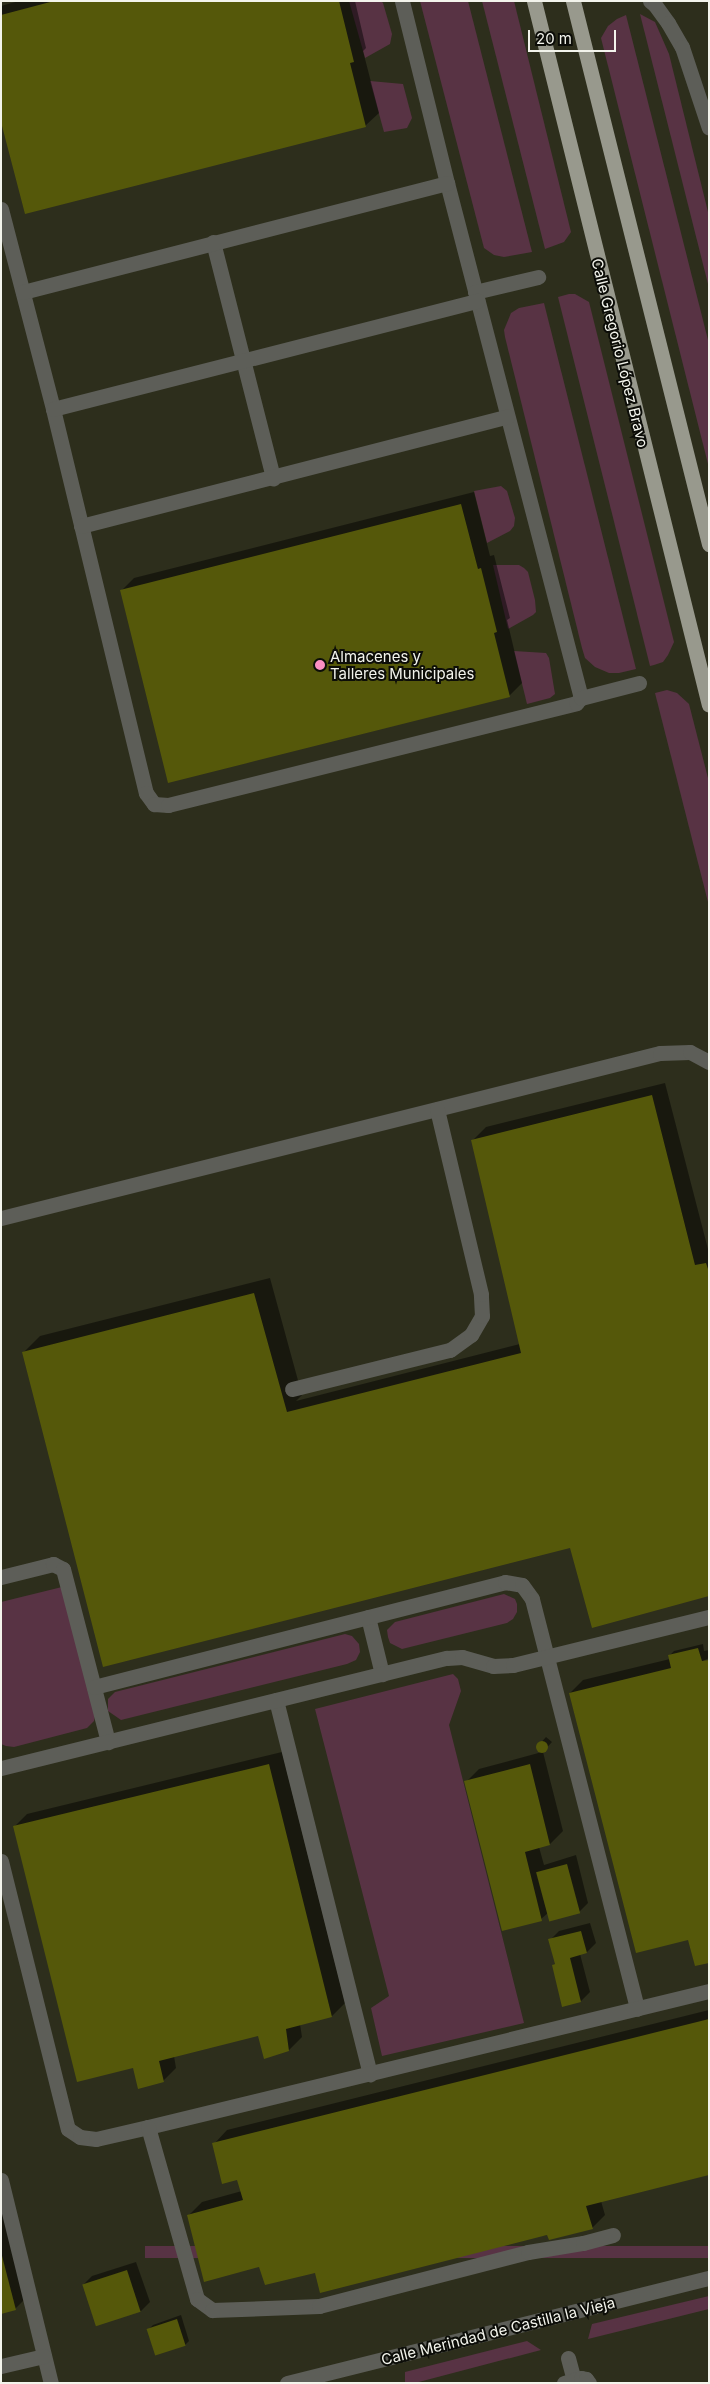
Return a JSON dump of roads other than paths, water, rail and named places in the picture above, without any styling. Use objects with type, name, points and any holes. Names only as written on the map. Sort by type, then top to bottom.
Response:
[{"type":"main road","name":"Calle Gregorio López Bravo","points":[[534,1],[709,704]]},
{"type":"main road","points":[[573,1],[709,544]]},
{"type":"street","points":[[402,1],[476,297],[581,698]]},
{"type":"street","points":[[650,1],[668,23],[682,48],[709,128]]},
{"type":"street","points":[[23,292],[447,183]]},
{"type":"street","points":[[1,209],[53,409],[146,793],[154,804],[168,804],[286,776],[576,703],[581,698],[639,683]]},
{"type":"street","points":[[213,242],[272,478]]},
{"type":"street","points":[[53,409],[242,361],[476,297],[538,276]]},
{"type":"street","points":[[81,526],[507,417]]},
{"type":"street","points":[[1,1218],[660,1053],[690,1052],[709,1062]]},
{"type":"street","points":[[292,1389],[450,1350],[471,1335],[482,1316],[481,1294],[437,1109]]},
{"type":"street","points":[[1,1577],[53,1564],[63,1569],[108,1742]]},
{"type":"street","points":[[94,1687],[505,1582],[522,1585],[532,1599],[636,2009]]},
{"type":"street","points":[[368,1617],[382,1674]]},
{"type":"street","points":[[1,1768],[456,1657],[479,1660],[493,1666],[513,1665],[709,1618]]},
{"type":"street","points":[[276,1700],[370,2074]]},
{"type":"street","points":[[1,1862],[68,2129],[80,2137],[96,2139],[148,2127],[709,1991]]},
{"type":"street","points":[[148,2127],[197,2299],[212,2310],[319,2306],[528,2252],[583,2243],[613,2235]]},
{"type":"street","points":[[1,2180],[51,2383]]},
{"type":"street","name":"Calle Merindad de Castilla la Vieja","points":[[286,2383],[709,2278]]},
{"type":"street","points":[[1,2366],[44,2356]]},
{"type":"street","points":[[568,2358],[576,2382]]},
{"type":"place","name":"Almacenes y Talleres Municipales","points":[[320,665]]}]
